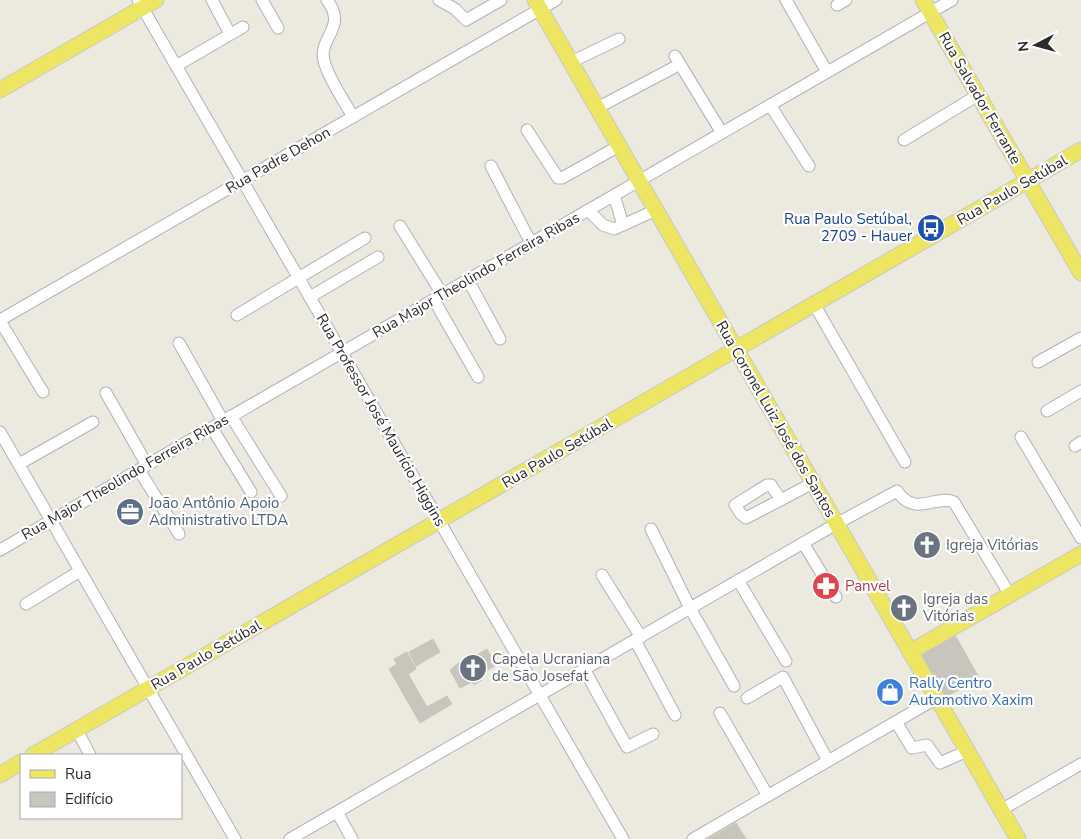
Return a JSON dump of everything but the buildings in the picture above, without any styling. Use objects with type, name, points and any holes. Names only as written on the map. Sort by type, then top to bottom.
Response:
[{"type":"main road","points":[[0,90],[146,2]]},
{"type":"main road","name":"Rua Coronel Luiz José dos Santos","points":[[537,4],[1018,839]]},
{"type":"main road","name":"Rua Salvador Ferrante","points":[[927,6],[1081,273]]},
{"type":"main road","name":"Rua Paulo Setúbal","points":[[35,754],[1081,150]]},
{"type":"main road","points":[[910,652],[1081,554]]},
{"type":"main road","points":[[0,774],[20,763]]},
{"type":"street","points":[[212,0],[230,34]]},
{"type":"street","points":[[262,0],[278,28]]},
{"type":"street","points":[[327,0],[336,17],[334,28],[325,47],[324,60],[353,117]]},
{"type":"street","points":[[439,0],[455,9],[466,20],[500,0]]},
{"type":"street","name":"Rua Padre Dehon","points":[[0,321],[353,117],[537,4],[556,0]]},
{"type":"street","points":[[786,0],[827,72]]},
{"type":"street","name":"Rua Major Theolindo Ferreira Ribas","points":[[0,550],[827,72],[927,6],[952,0]]},
{"type":"street","name":"Rua Professor José Maurício Higgins","points":[[146,2],[176,66],[623,839]]},
{"type":"street","points":[[176,66],[243,27]]},
{"type":"street","points":[[571,62],[619,39]]},
{"type":"street","points":[[597,108],[674,62],[722,133]]},
{"type":"street","points":[[904,140],[978,95]]},
{"type":"street","points":[[770,105],[810,166]]},
{"type":"street","points":[[527,130],[558,178],[562,178],[619,146]]},
{"type":"street","points":[[491,166],[531,243]]},
{"type":"street","points":[[614,195],[623,225]]},
{"type":"street","points":[[588,210],[608,228],[614,229],[656,210]]},
{"type":"street","points":[[400,226],[478,377]]},
{"type":"street","points":[[238,315],[365,238]]},
{"type":"street","points":[[310,297],[378,257]]},
{"type":"street","points":[[468,280],[500,339]]},
{"type":"street","points":[[814,304],[905,462]]},
{"type":"street","points":[[0,321],[43,392]]},
{"type":"street","points":[[1038,362],[1081,338]]},
{"type":"street","points":[[179,343],[227,419],[281,496]]},
{"type":"street","points":[[1046,411],[1081,391]]},
{"type":"street","points":[[106,393],[179,534]]},
{"type":"street","points":[[19,464],[93,422]]},
{"type":"street","points":[[212,428],[251,492]]},
{"type":"street","points":[[0,432],[235,839]]},
{"type":"street","points":[[1020,437],[1081,538]]},
{"type":"street","points":[[781,500],[813,483]]},
{"type":"street","points":[[290,839],[738,580],[897,491],[902,499],[917,504],[925,505],[951,501],[1010,595]]},
{"type":"street","points":[[651,529],[690,608],[734,686]]},
{"type":"street","points":[[803,543],[836,597]]},
{"type":"street","points":[[29,606],[82,574]]},
{"type":"street","points":[[602,575],[638,638],[675,715]]},
{"type":"street","points":[[738,580],[786,661]]},
{"type":"street","points":[[584,669],[627,747],[653,734]]},
{"type":"street","points":[[747,698],[783,677],[828,761]]},
{"type":"street","points":[[693,839],[937,698]]},
{"type":"street","points":[[720,713],[768,796]]},
{"type":"street","points":[[896,722],[912,748],[927,745],[940,763],[967,751]]},
{"type":"street","points":[[77,730],[89,754]]},
{"type":"street","points":[[1001,810],[1081,764]]},
{"type":"street","points":[[337,812],[352,839]]},
{"type":"place","name":"Rua Paulo Setúbal, 2709 - Hauer","points":[[931,228]]},
{"type":"place","name":"João Antônio Apoio Administrativo LTDA","points":[[130,512]]},
{"type":"place","name":"Igreja Vitórias","points":[[927,545]]},
{"type":"place","name":"Panvel","points":[[826,586]]},
{"type":"place","name":"Igreja das Vitórias","points":[[904,608]]},
{"type":"place","name":"Capela Ucraniana de São Josefat","points":[[473,668]]},
{"type":"place","name":"Rally Centro Automotivo Xaxim","points":[[890,692]]}]
